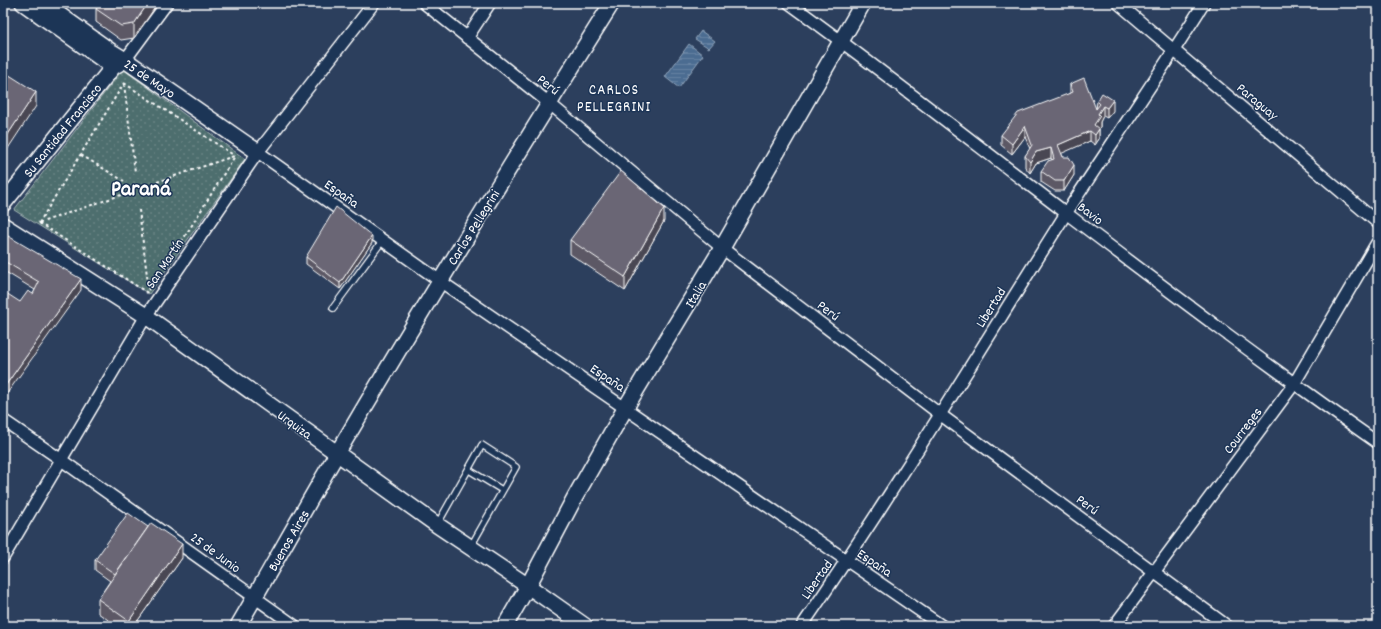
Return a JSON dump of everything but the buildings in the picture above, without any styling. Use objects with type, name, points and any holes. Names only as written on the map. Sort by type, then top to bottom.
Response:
[{"type":"street","name":"25 de Mayo","points":[[23,3],[258,152]]},
{"type":"street","name":"25 de Mayo","points":[[43,3],[112,52],[119,64]]},
{"type":"street","points":[[119,64],[166,3]]},
{"type":"street","name":"San Martín","points":[[3,558],[60,459],[146,316],[258,152],[374,3]]},
{"type":"street","name":"Perú","points":[[424,3],[549,103],[722,248],[941,415],[1227,626]]},
{"type":"street","points":[[467,38],[490,3]]},
{"type":"street","name":"Bavio","points":[[789,3],[841,40],[1294,384],[1378,442]]},
{"type":"street","name":"Italia","points":[[505,626],[626,407],[722,248],[863,3]]},
{"type":"street","name":"Paraguay","points":[[1118,3],[1378,223]]},
{"type":"street","name":"Libertad","points":[[802,626],[847,561],[941,415],[1067,213],[1175,50],[1204,3]]},
{"type":"street","name":"Carlos Pellegrini","points":[[337,454],[440,281],[608,5]]},
{"type":"street","name":"Su Santidad Francisco","points":[[3,204],[119,64]]},
{"type":"street","name":"España","points":[[258,152],[440,281],[626,407],[942,626]]},
{"type":"street","name":"Urquiza","points":[[3,225],[146,316],[437,525],[585,626]]},
{"type":"street","name":"Courreges","points":[[1114,626],[1294,384],[1378,241]]},
{"type":"street","name":"25 de Junio","points":[[3,420],[295,626]]},
{"type":"street","name":"Buenos Aires","points":[[238,626],[337,454]]},
{"type":"lane","points":[[333,308],[382,240]]},
{"type":"lane","points":[[437,525],[482,445],[516,467],[470,547]]},
{"type":"lane","points":[[469,470],[502,490]]},
{"type":"path","points":[[39,223],[124,83]]},
{"type":"path","points":[[124,83],[235,156]]},
{"type":"path","points":[[124,83],[135,172]]},
{"type":"path","points":[[81,154],[124,181]]},
{"type":"path","points":[[157,182],[235,156]]},
{"type":"path","points":[[170,261],[235,156]]},
{"type":"path","points":[[39,223],[121,195]]},
{"type":"path","points":[[139,210],[149,294]]},
{"type":"path","points":[[39,223],[149,294]]},
{"type":"path","points":[[149,294],[153,287]]},
{"type":"green space","points":[[123,69],[245,159],[149,294],[14,210]]},
{"type":"water","points":[[701,31],[715,41],[709,48],[695,39]]},
{"type":"water","points":[[689,44],[703,55],[679,88],[665,77]]},
{"type":"district","name":"CARLOS PELLEGRINI","points":[[614,98]]},
{"type":"district","name":"Paraná","points":[[141,187]]}]
